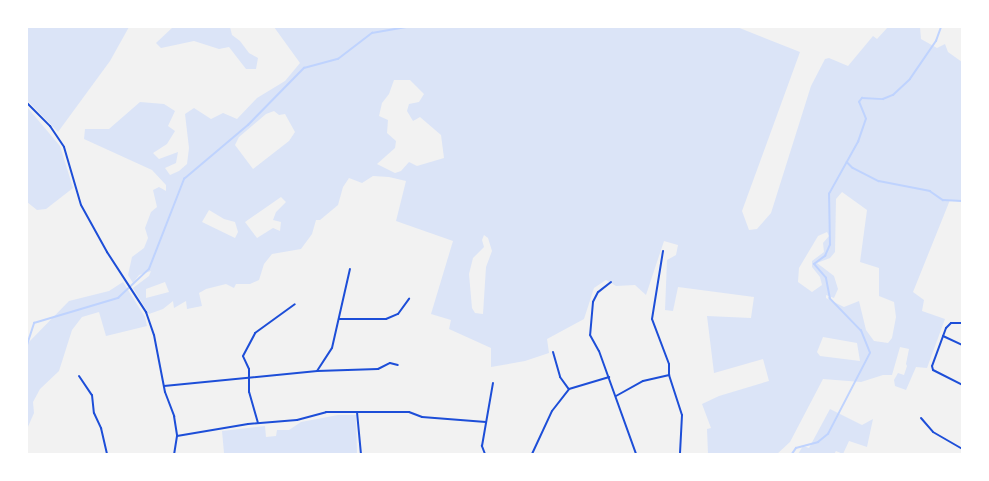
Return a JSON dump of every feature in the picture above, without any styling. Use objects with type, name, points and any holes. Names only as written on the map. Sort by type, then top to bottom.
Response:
[{"type":"street","points":[[27,103],[50,126],[64,147],[81,205],[106,252],[150,321],[164,386],[174,416],[177,436],[174,454]]},
{"type":"street","points":[[663,251],[652,319],[669,364],[669,375],[682,415],[680,454]]},
{"type":"street","points":[[317,371],[332,348],[350,269]]},
{"type":"street","points":[[611,282],[598,292],[593,302],[589,322],[590,335],[609,377],[636,454]]},
{"type":"street","points":[[339,319],[386,319],[398,314],[409,300]]},
{"type":"street","points":[[258,423],[249,392],[250,376],[243,359],[250,339],[295,304]]},
{"type":"street","points":[[962,323],[951,323],[942,336],[932,366],[933,370],[962,385]]},
{"type":"street","points":[[942,336],[962,345]]},
{"type":"street","points":[[553,352],[560,377],[569,389]]},
{"type":"street","points":[[164,386],[250,376],[378,369],[390,363],[398,364]]},
{"type":"street","points":[[616,396],[643,381],[669,375]]},
{"type":"street","points":[[79,376],[92,395],[94,413],[101,428],[107,454]]},
{"type":"street","points":[[532,454],[552,411],[569,389],[609,377]]},
{"type":"street","points":[[485,454],[482,446],[493,383]]},
{"type":"street","points":[[177,436],[258,423],[287,421],[326,412],[409,412],[422,417],[486,422]]},
{"type":"street","points":[[357,412],[361,454]]},
{"type":"street","points":[[921,418],[933,432],[962,449]]},
{"type":"shaded area","points":[[27,27],[129,27],[110,61],[58,132],[27,100]]},
{"type":"shaded area","points":[[173,27],[230,27],[232,35],[249,53],[258,58],[256,69],[246,69],[229,47],[219,49],[194,41],[161,48],[156,43]]},
{"type":"shaded area","points":[[274,27],[737,27],[800,52],[742,211],[749,230],[757,229],[771,213],[811,86],[825,59],[829,58],[848,66],[873,36],[877,39],[888,27],[920,27],[921,39],[937,48],[945,44],[948,52],[962,62],[962,202],[950,200],[913,292],[924,300],[922,311],[945,319],[927,368],[916,367],[906,390],[895,386],[894,380],[898,373],[904,375],[907,366],[909,349],[900,347],[892,375],[883,375],[861,382],[823,379],[790,442],[777,454],[708,454],[707,429],[711,428],[702,404],[719,396],[769,381],[763,359],[714,373],[707,316],[751,318],[754,297],[678,287],[673,311],[665,310],[667,260],[676,255],[678,245],[664,241],[646,295],[635,285],[616,286],[606,280],[594,288],[584,319],[547,339],[549,353],[525,361],[491,367],[491,348],[449,329],[451,320],[431,314],[453,241],[396,221],[406,181],[389,177],[373,176],[362,183],[349,178],[343,187],[338,205],[320,220],[316,220],[312,234],[301,249],[272,254],[264,264],[259,280],[250,284],[236,284],[234,288],[226,284],[206,289],[199,293],[202,306],[187,309],[186,301],[174,308],[173,301],[163,309],[149,314],[133,288],[149,276],[151,271],[139,275],[133,283],[128,275],[132,257],[144,248],[148,238],[145,228],[151,212],[157,207],[153,190],[159,187],[166,191],[166,185],[152,170],[84,139],[85,129],[109,129],[140,102],[164,104],[175,111],[168,126],[175,131],[167,144],[153,153],[159,159],[178,152],[176,163],[165,168],[170,175],[187,164],[189,148],[185,114],[194,108],[211,119],[223,113],[237,119],[257,98],[285,81],[300,63]],"holes":[[[394,80],[410,80],[424,94],[419,102],[409,104],[407,111],[413,121],[420,117],[441,135],[444,158],[417,166],[409,162],[401,171],[395,173],[377,164],[395,148],[396,141],[387,133],[388,120],[379,116],[382,103],[389,94]],[[274,111],[279,115],[285,114],[295,132],[289,141],[253,169],[235,145],[239,137],[266,114]],[[842,192],[867,210],[860,262],[879,268],[879,296],[894,302],[896,317],[892,338],[888,343],[874,341],[866,330],[859,301],[844,307],[826,298],[826,295],[834,298],[838,289],[834,276],[817,263],[830,258],[835,252],[836,199]],[[281,197],[286,202],[276,212],[273,220],[281,222],[280,231],[273,228],[257,238],[245,222]],[[209,210],[224,219],[235,222],[238,232],[235,238],[202,222]],[[827,232],[829,236],[823,243],[824,252],[812,261],[812,267],[820,277],[822,285],[812,292],[798,282],[799,268],[818,236]],[[484,235],[488,238],[492,251],[486,267],[483,314],[475,313],[472,308],[469,274],[473,258],[484,247],[482,240]],[[165,282],[169,292],[146,298],[146,289]],[[823,337],[857,343],[860,361],[820,356],[817,352]]]},
{"type":"shaded area","points":[[27,107],[60,146],[73,188],[46,209],[37,210],[27,202]]},
{"type":"shaded area","points":[[123,282],[145,317],[147,326],[106,336],[99,312],[82,317],[72,330],[59,371],[40,389],[33,402],[34,413],[27,429],[27,344],[69,301],[109,291]]},
{"type":"shaded area","points":[[830,409],[862,425],[873,419],[867,447],[849,441],[843,454],[836,451],[834,454],[798,454],[803,446],[809,448]]},
{"type":"shaded area","points":[[338,415],[356,415],[357,454],[217,454],[224,453],[222,431],[265,426],[266,437],[276,436],[277,430],[289,430],[301,422]]},
{"type":"waterway","points":[[27,345],[34,323],[118,298],[149,269],[184,179],[248,125],[304,68],[338,59],[372,33],[407,27]]},
{"type":"waterway","points":[[792,454],[796,448],[818,442],[828,434],[870,353],[861,331],[830,299],[826,278],[814,264],[825,256],[830,245],[829,194],[858,142],[866,119],[859,102],[862,98],[883,99],[893,95],[910,79],[936,41],[941,27]]},
{"type":"waterway","points":[[847,162],[853,168],[879,181],[930,191],[943,200],[962,201]]}]
